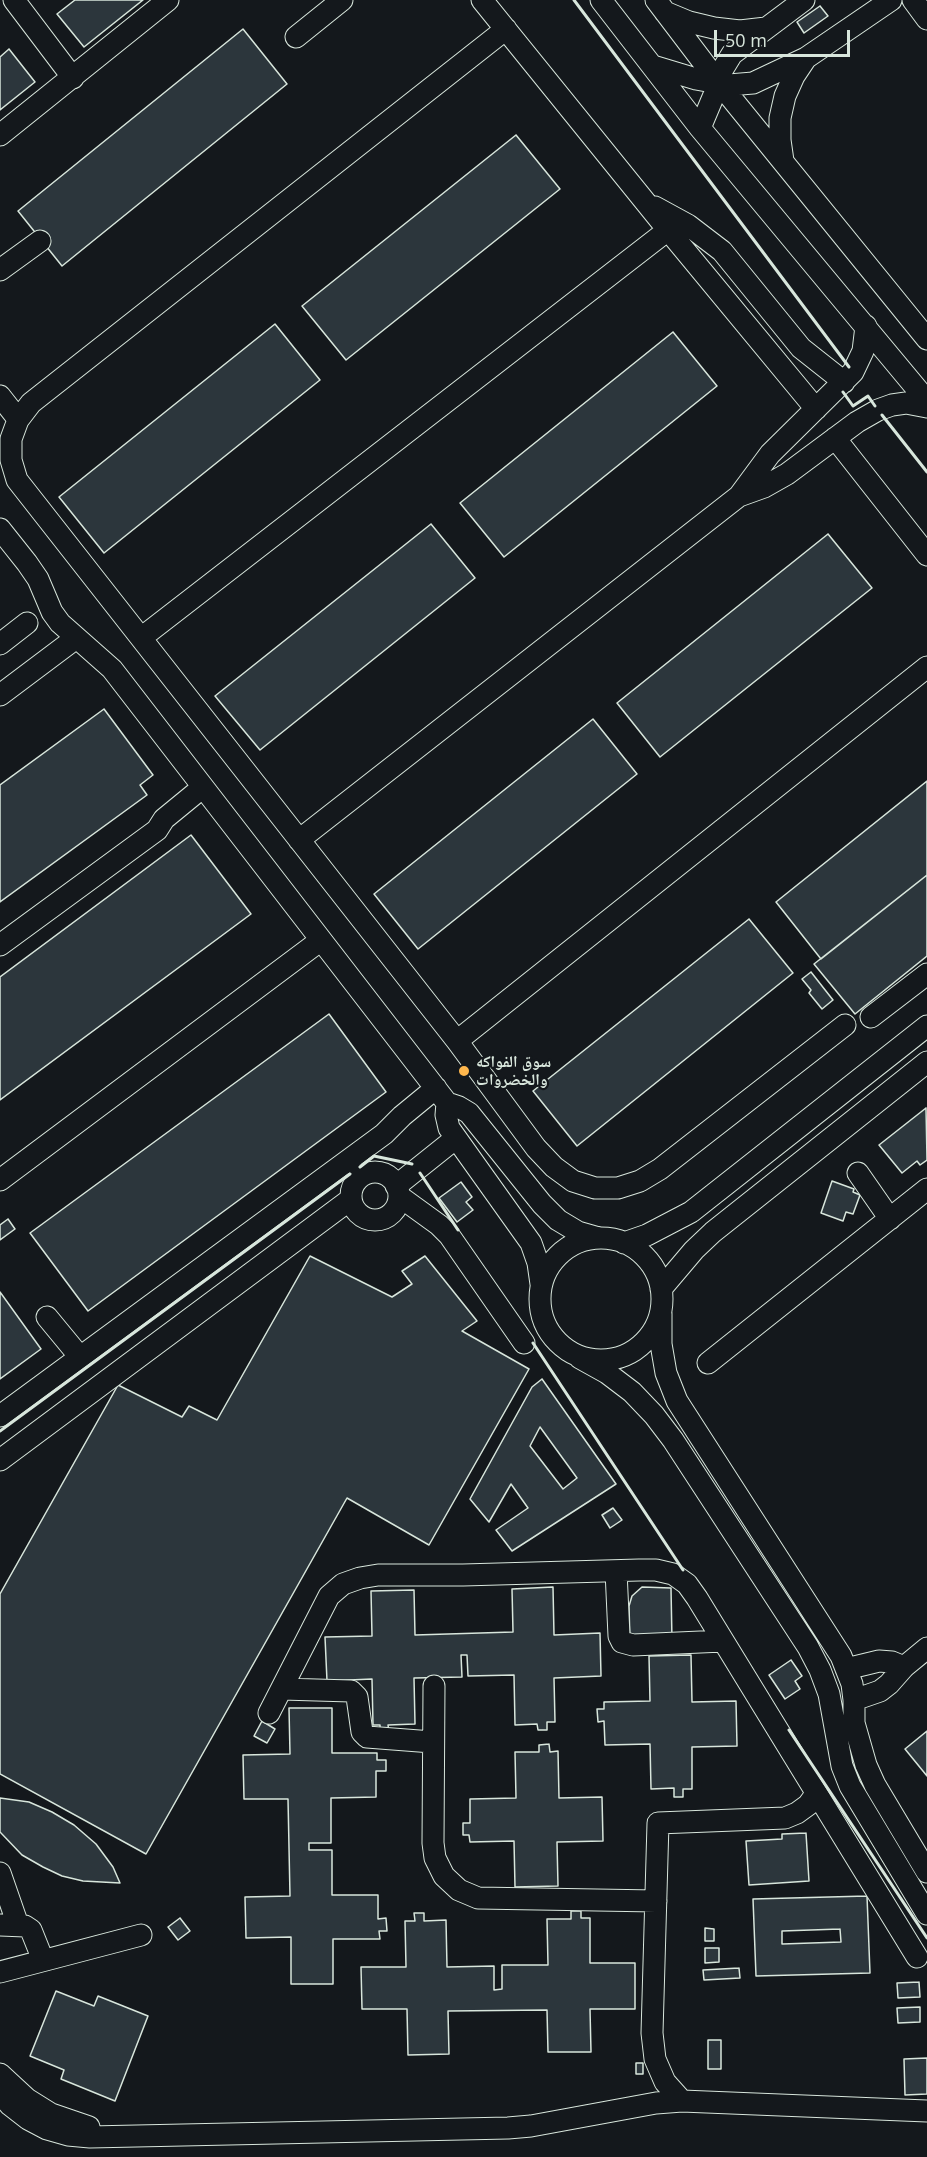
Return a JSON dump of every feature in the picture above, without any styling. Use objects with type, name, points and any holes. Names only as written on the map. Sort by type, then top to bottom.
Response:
[{"type":"street","points":[[14,0],[73,78]]},
{"type":"street","points":[[0,135],[168,0]]},
{"type":"street","points":[[296,37],[342,0]]},
{"type":"street","points":[[482,0],[816,409]]},
{"type":"street","points":[[601,0],[700,128],[927,401]]},
{"type":"street","points":[[700,128],[721,72],[732,54],[804,0]]},
{"type":"street","points":[[913,0],[927,20]]},
{"type":"street","points":[[653,66],[729,85],[753,83],[806,58],[881,4]]},
{"type":"street","points":[[660,6],[688,22],[714,28],[740,31],[766,28]]},
{"type":"street","points":[[660,6],[718,83],[927,339]]},
{"type":"street","points":[[506,29],[31,403],[18,419],[11,439],[11,460],[17,480],[457,1041],[536,1148],[554,1167],[573,1181],[595,1188],[618,1188],[640,1181],[660,1169],[845,1025]]},
{"type":"street","points":[[784,161],[780,140],[780,118],[785,96],[806,58]]},
{"type":"street","points":[[644,200],[688,225],[722,251],[801,348],[844,382]]},
{"type":"street","points":[[141,638],[668,230]]},
{"type":"street","points":[[0,270],[40,241]]},
{"type":"street","points":[[299,840],[739,496],[770,454],[853,372],[863,351],[866,326]]},
{"type":"street","points":[[0,396],[18,419]]},
{"type":"street","points":[[739,496],[764,487],[787,474],[871,414],[892,405],[927,407]]},
{"type":"street","points":[[836,438],[927,555]]},
{"type":"street","points":[[0,529],[27,563],[60,623],[112,669],[442,1096],[469,1113],[542,1204],[558,1220],[578,1232],[624,1243],[642,1254],[654,1270],[661,1289],[661,1344],[666,1373],[677,1401],[830,1636],[852,1684],[854,1723],[866,1765],[875,1785],[926,1869]]},
{"type":"street","points":[[0,644],[27,623]]},
{"type":"street","points":[[0,695],[76,638]]},
{"type":"street","points":[[457,1041],[927,667]]},
{"type":"street","points":[[0,945],[157,830],[170,827],[208,793]]},
{"type":"street","points":[[0,1180],[321,940]]},
{"type":"street","points":[[871,1017],[927,974]]},
{"type":"street","points":[[624,1243],[647,1235],[691,1212],[927,1026]]},
{"type":"street","points":[[661,1289],[694,1250],[713,1233],[927,1062]]},
{"type":"street","points":[[0,1416],[384,1134],[402,1116],[442,1096]]},
{"type":"street","points":[[442,1096],[449,1128],[531,1243],[538,1263],[541,1284],[539,1307],[546,1328],[560,1346],[608,1373],[654,1415],[673,1440],[808,1647],[830,1694],[840,1755],[850,1786],[927,1914]]},
{"type":"street","points":[[456,1138],[398,1191],[397,1206],[391,1214],[382,1219],[371,1220],[362,1216],[355,1209],[351,1199],[356,1181],[364,1175],[382,1174],[390,1178],[398,1191],[449,1235],[524,1343]]},
{"type":"street","points":[[858,1173],[890,1219]]},
{"type":"street","points":[[708,1363],[927,1190]]},
{"type":"street","points":[[0,1478],[7,1455],[351,1199]]},
{"type":"street","points":[[541,1284],[549,1266],[562,1251],[580,1242],[599,1238]]},
{"type":"street","points":[[580,1358],[606,1361],[630,1354],[650,1337],[661,1314]]},
{"type":"street","points":[[47,1317],[80,1357]]},
{"type":"street","points":[[269,1713],[329,1596],[343,1584],[360,1578],[378,1575],[656,1570],[673,1574],[687,1584],[917,1957]]},
{"type":"street","points":[[616,1571],[619,1636],[622,1642],[633,1645],[723,1641]]},
{"type":"street","points":[[854,1700],[880,1691],[890,1684],[904,1667],[927,1648]]},
{"type":"street","points":[[846,1669],[879,1661],[892,1662],[904,1667]]},
{"type":"street","points":[[434,1686],[433,1844],[435,1858],[444,1876],[459,1890],[478,1898],[656,1901]]},
{"type":"street","points":[[282,1689],[351,1691],[357,1697],[362,1732],[367,1737],[432,1742]]},
{"type":"street","points":[[681,2101],[665,2082],[655,2059],[652,2033],[658,1823],[785,1818],[808,1805],[816,1794]]},
{"type":"street","points":[[0,1873],[9,1925],[25,1926],[31,1930],[43,1960]]},
{"type":"street","points":[[0,1972],[141,1935]]},
{"type":"street","points":[[0,2074],[27,2099],[51,2114],[121,2136]]},
{"type":"street","points":[[0,2094],[28,2119],[47,2129],[68,2135],[90,2137],[508,2128],[531,2126],[656,2103],[681,2101],[927,2111]]},
{"type":"building","points":[[75,0],[143,0],[84,47],[57,14]]},
{"type":"building","points":[[820,6],[828,16],[804,33],[797,22]]},
{"type":"building","points":[[243,29],[287,84],[62,266],[18,211]]},
{"type":"building","points":[[9,49],[35,82],[0,110],[0,57]]},
{"type":"building","points":[[516,135],[560,189],[346,360],[302,306]]},
{"type":"building","points":[[275,324],[320,380],[104,553],[59,497]]},
{"type":"building","points":[[673,332],[717,386],[504,557],[460,503]]},
{"type":"building","points":[[431,524],[475,578],[260,750],[215,696]]},
{"type":"building","points":[[828,534],[872,588],[660,757],[617,703]]},
{"type":"building","points":[[104,709],[153,775],[140,785],[147,795],[0,902],[0,785]]},
{"type":"building","points":[[593,719],[637,774],[418,949],[374,894]]},
{"type":"building","points":[[927,781],[927,875],[821,959],[776,902]]},
{"type":"building","points":[[191,835],[251,914],[0,1100],[0,977]]},
{"type":"building","points":[[927,875],[927,956],[855,1014],[814,964]]},
{"type":"building","points":[[749,919],[793,973],[577,1146],[533,1091]]},
{"type":"building","points":[[811,972],[833,1000],[822,1009],[809,993],[811,990],[802,979]]},
{"type":"building","points":[[329,1014],[386,1092],[88,1311],[30,1233]]},
{"type":"building","points":[[926,1108],[927,1160],[920,1165],[917,1161],[902,1173],[879,1145]]},
{"type":"building","points":[[832,1181],[854,1189],[853,1192],[860,1195],[853,1214],[846,1212],[843,1221],[821,1213]]},
{"type":"building","points":[[461,1182],[472,1197],[466,1202],[473,1210],[457,1222],[439,1198]]},
{"type":"building","points":[[8,1219],[15,1229],[0,1240],[0,1225]]},
{"type":"building","points":[[310,1256],[392,1297],[412,1284],[402,1271],[425,1256],[477,1321],[462,1331],[529,1369],[429,1545],[347,1498],[146,1854],[0,1774],[0,1594],[118,1385],[182,1417],[189,1406],[217,1420]]},
{"type":"building","points":[[0,1292],[41,1349],[0,1379]]},
{"type":"building","points":[[542,1379],[616,1484],[512,1551],[496,1530],[528,1508],[511,1484],[489,1522],[470,1499],[532,1387]],"holes":[[[540,1427],[577,1478],[563,1489],[530,1446]]]},
{"type":"building","points":[[613,1508],[622,1520],[610,1528],[602,1515]]},
{"type":"building","points":[[553,1587],[554,1635],[600,1633],[601,1676],[554,1678],[555,1722],[547,1722],[547,1730],[538,1730],[537,1724],[515,1725],[514,1675],[468,1676],[467,1655],[461,1655],[462,1677],[414,1678],[415,1724],[388,1725],[389,1732],[380,1733],[380,1725],[373,1725],[372,1679],[327,1681],[325,1637],[372,1636],[371,1591],[414,1590],[415,1635],[513,1632],[512,1589]]},
{"type":"building","points":[[642,1587],[671,1588],[672,1641],[630,1642],[629,1606],[632,1596]]},
{"type":"building","points":[[691,1655],[692,1702],[736,1701],[737,1746],[692,1747],[692,1789],[683,1789],[683,1797],[674,1797],[674,1788],[651,1789],[650,1744],[605,1745],[604,1721],[598,1722],[597,1709],[604,1709],[604,1702],[650,1701],[649,1656]]},
{"type":"building","points":[[791,1660],[802,1676],[795,1681],[800,1689],[785,1699],[769,1675]]},
{"type":"building","points":[[289,1708],[332,1708],[332,1753],[377,1753],[377,1760],[386,1760],[386,1771],[376,1771],[376,1797],[331,1798],[331,1843],[309,1843],[309,1850],[332,1850],[332,1895],[378,1895],[378,1919],[386,1918],[387,1931],[379,1931],[380,1939],[333,1939],[333,1984],[291,1984],[291,1937],[246,1938],[245,1897],[290,1896],[288,1799],[244,1799],[243,1755],[290,1754]]},
{"type":"building","points":[[262,1721],[275,1729],[267,1743],[254,1736]]},
{"type":"building","points":[[927,1731],[927,1776],[905,1749]]},
{"type":"building","points":[[549,1744],[550,1752],[558,1751],[559,1798],[602,1797],[603,1841],[557,1842],[558,1886],[515,1887],[514,1841],[470,1842],[469,1835],[463,1835],[463,1823],[470,1823],[470,1799],[516,1798],[515,1752],[539,1752],[539,1745]]},
{"type":"building","points":[[0,1798],[29,1802],[74,1825],[96,1844],[113,1867],[120,1883],[83,1881],[62,1876],[22,1855],[0,1832]]},
{"type":"building","points":[[806,1833],[809,1881],[749,1885],[746,1841],[782,1839],[782,1834]]},
{"type":"building","points":[[867,1896],[870,1973],[756,1976],[753,1899]],"holes":[[[840,1929],[841,1942],[782,1944],[782,1931]]]},
{"type":"building","points":[[571,1911],[581,1911],[581,1918],[590,1918],[590,1963],[635,1963],[635,2009],[590,2009],[591,2052],[548,2052],[547,2010],[448,2011],[449,2054],[408,2055],[407,2009],[362,2009],[361,1967],[406,1967],[405,1921],[415,1921],[414,1913],[424,1913],[424,1921],[446,1920],[447,1967],[494,1966],[494,1990],[502,1989],[502,1965],[548,1965],[547,1919],[571,1919]]},
{"type":"building","points":[[180,1918],[190,1931],[178,1940],[168,1927]]},
{"type":"building","points":[[705,1928],[714,1929],[714,1941],[705,1941]]},
{"type":"building","points":[[705,1948],[719,1948],[719,1962],[705,1963]]},
{"type":"building","points":[[739,1968],[740,1978],[704,1980],[703,1970]]},
{"type":"building","points":[[919,1982],[920,1997],[898,1998],[897,1983]]},
{"type":"building","points":[[56,1991],[94,2006],[98,1996],[148,2016],[115,2101],[61,2079],[64,2070],[30,2056]]},
{"type":"building","points":[[920,2007],[920,2022],[898,2023],[897,2008]]},
{"type":"building","points":[[708,2040],[721,2040],[721,2069],[708,2069]]},
{"type":"building","points":[[927,2058],[927,2094],[905,2095],[904,2059]]},
{"type":"building","points":[[636,2063],[643,2063],[643,2074],[636,2074]]},
{"type":"wall","points":[[574,0],[849,367]]},
{"type":"wall","points":[[843,392],[853,406],[868,396],[875,406]]},
{"type":"wall","points":[[882,415],[927,472]]},
{"type":"wall","points":[[360,1167],[374,1156],[412,1164]]},
{"type":"wall","points":[[420,1173],[458,1230]]},
{"type":"wall","points":[[0,1431],[350,1174]]},
{"type":"wall","points":[[533,1343],[683,1570]]},
{"type":"wall","points":[[789,1730],[927,1938]]},
{"type":"place","name":"سوق الفواكه والخضروات","points":[[464,1071]]}]
